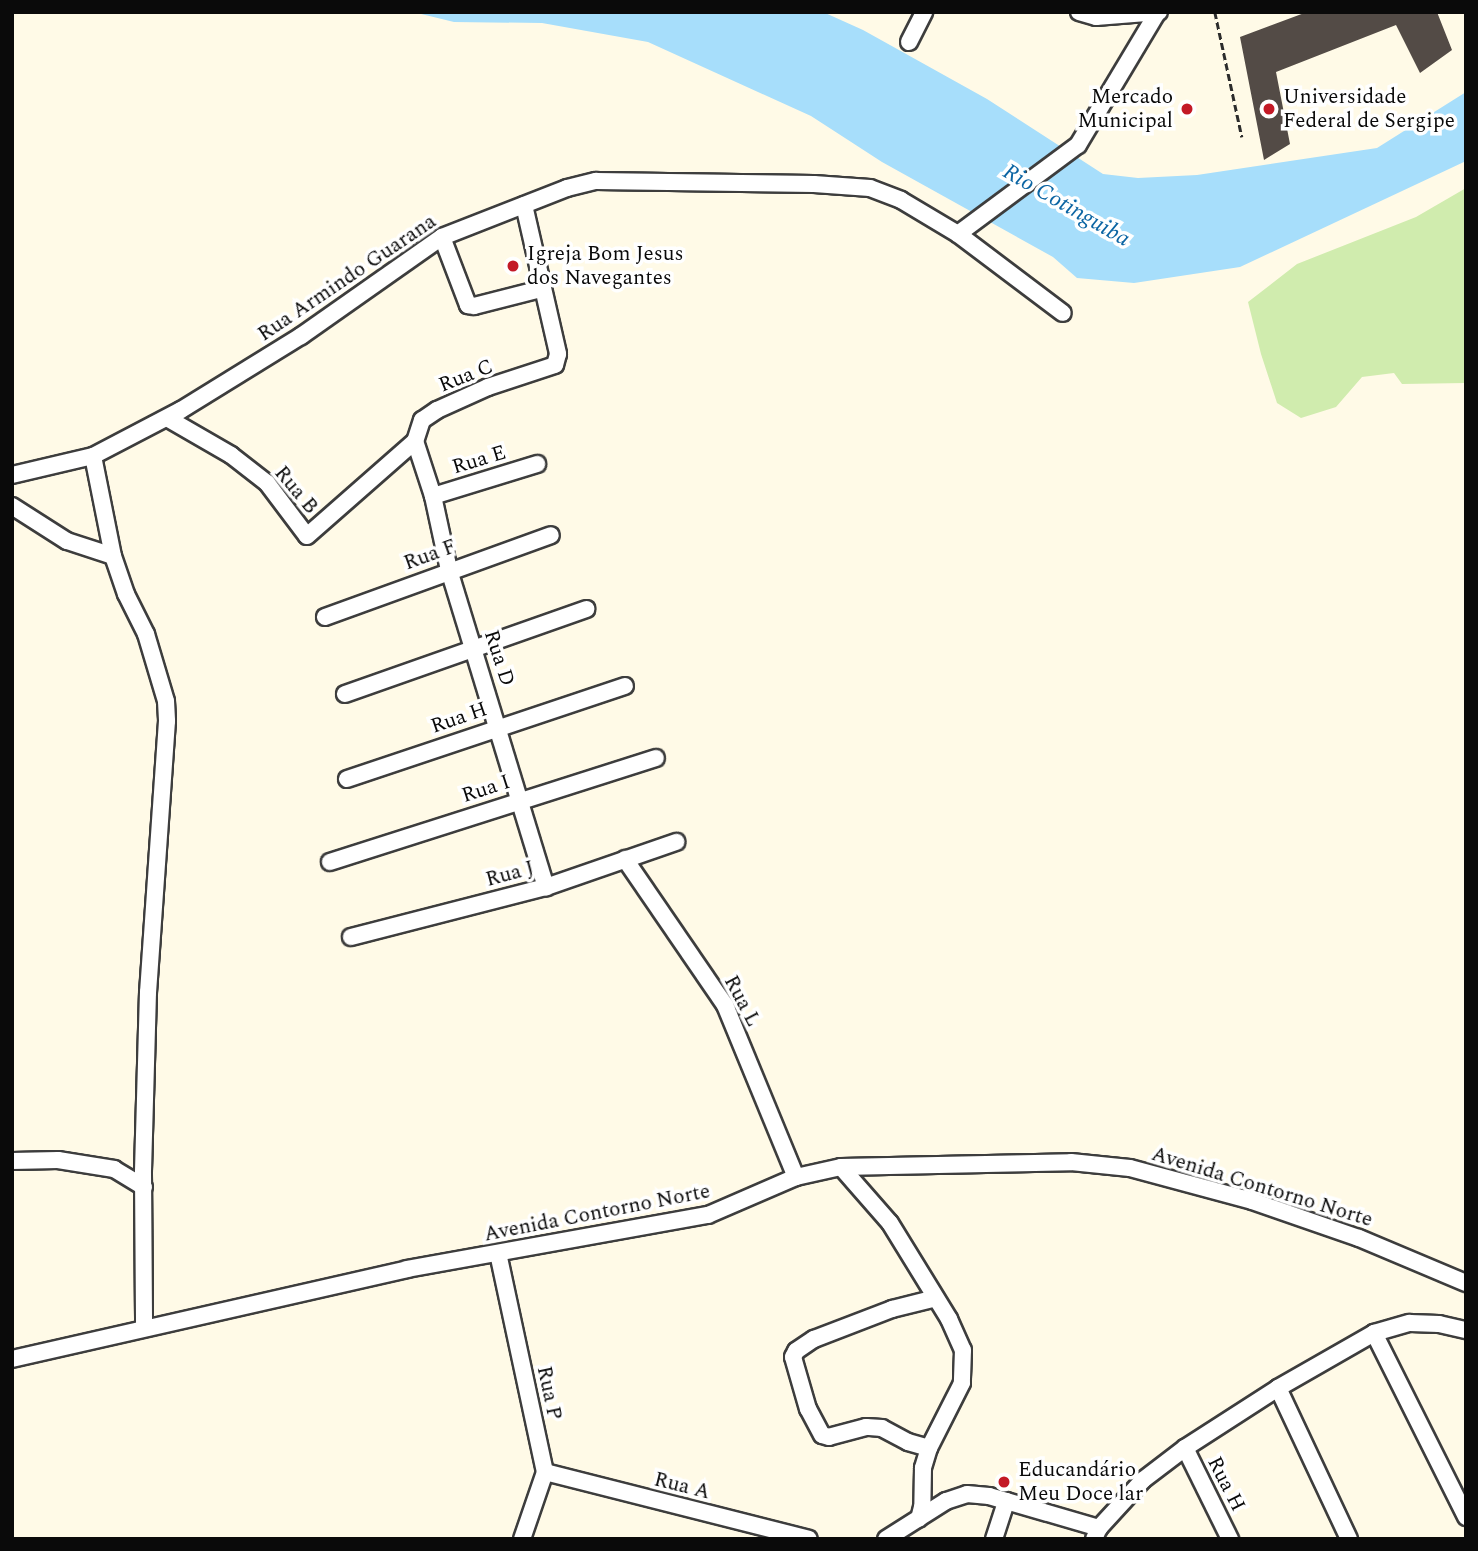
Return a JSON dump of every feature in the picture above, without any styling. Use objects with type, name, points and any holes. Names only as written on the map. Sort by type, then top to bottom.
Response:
[{"type":"street","points":[[909,42],[924,12]]},
{"type":"street","points":[[1079,12],[1095,15],[1158,13]]},
{"type":"street","points":[[958,234],[1073,150],[1083,139],[1158,13]]},
{"type":"street","name":"Rua Armindo Guarana","points":[[12,475],[93,456],[167,418],[301,336],[442,237],[567,188],[596,181],[844,185],[870,188],[888,194],[958,234],[1063,313]]},
{"type":"street","points":[[442,237],[468,305],[474,306],[541,289],[524,205]]},
{"type":"street","name":"Rua C","points":[[415,441],[418,426],[437,410],[488,387],[555,365],[558,354],[541,289]]},
{"type":"street","name":"Rua B","points":[[167,418],[231,455],[267,483],[307,536],[415,441]]},
{"type":"street","name":"Rua D","points":[[415,441],[433,496],[449,570],[499,727],[545,887]]},
{"type":"street","points":[[93,456],[113,556],[126,594],[146,634],[166,701],[167,721],[148,992],[144,1328]]},
{"type":"street","name":"Rua E","points":[[433,496],[537,464]]},
{"type":"street","points":[[12,506],[67,541],[113,556]]},
{"type":"street","name":"Rua F","points":[[325,617],[551,535]]},
{"type":"street","points":[[345,694],[586,609]]},
{"type":"street","name":"Rua H","points":[[347,779],[625,686]]},
{"type":"street","name":"Rua I","points":[[330,862],[656,758]]},
{"type":"street","name":"Rua J","points":[[351,937],[545,887],[676,842]]},
{"type":"street","name":"Rua L","points":[[625,859],[725,1005],[796,1177]]},
{"type":"street","points":[[12,1161],[58,1160],[114,1169],[144,1187]]},
{"type":"street","name":"Avenida Contorno Norte","points":[[12,1359],[407,1269],[708,1215],[796,1177],[841,1167],[1071,1162],[1130,1168],[1264,1205],[1359,1238],[1466,1283]]},
{"type":"street","points":[[841,1167],[890,1223],[936,1298],[963,1350],[964,1370],[957,1398],[929,1448],[923,1468],[922,1507],[919,1518]]},
{"type":"street","name":"Rua P","points":[[498,1253],[545,1472]]},
{"type":"street","points":[[929,1448],[908,1442],[882,1428],[866,1427],[828,1437],[822,1435],[808,1409],[793,1357],[796,1351],[814,1339],[892,1309],[936,1298]]},
{"type":"street","points":[[891,1537],[959,1495],[981,1495],[1006,1501],[1097,1533],[1143,1480],[1185,1448],[1278,1388],[1374,1333],[1410,1323],[1439,1324],[1466,1330]]},
{"type":"street","points":[[1374,1333],[1466,1517]]},
{"type":"street","points":[[1278,1388],[1349,1539]]},
{"type":"street","name":"Rua H","points":[[1185,1448],[1230,1539]]},
{"type":"street","points":[[523,1539],[545,1472]]},
{"type":"street","name":"Rua A","points":[[545,1472],[773,1535],[809,1539]]},
{"type":"street","points":[[995,1539],[1006,1501]]},
{"type":"path","points":[[1215,12],[1242,137]]},
{"type":"green space","points":[[1466,188],[1466,383],[1402,384],[1394,373],[1362,377],[1336,407],[1301,418],[1277,403],[1248,302],[1297,264],[1416,217]]},
{"type":"water","name":"Rio Cotinguiba","points":[[413,12],[823,12],[863,30],[987,99],[1103,174],[1138,178],[1197,175],[1377,148],[1466,92],[1466,161],[1240,267],[1134,283],[1077,278],[1053,257],[882,162],[811,116],[648,42],[542,23],[454,22]]},
{"type":"building","name":"Universidade Federal de Sergipe","points":[[1307,12],[1437,12],[1452,50],[1420,73],[1396,25],[1276,72],[1290,144],[1264,160],[1240,37]]},
{"type":"place","name":"Mercado Municipal","points":[[1187,109]]},
{"type":"place","name":"Universidade Federal de Sergipe","points":[[1269,109]]},
{"type":"place","name":"Igreja Bom Jesus dos Navegantes","points":[[513,266]]},
{"type":"place","name":"Educandário Meu Doce lar","points":[[1004,1482]]}]
